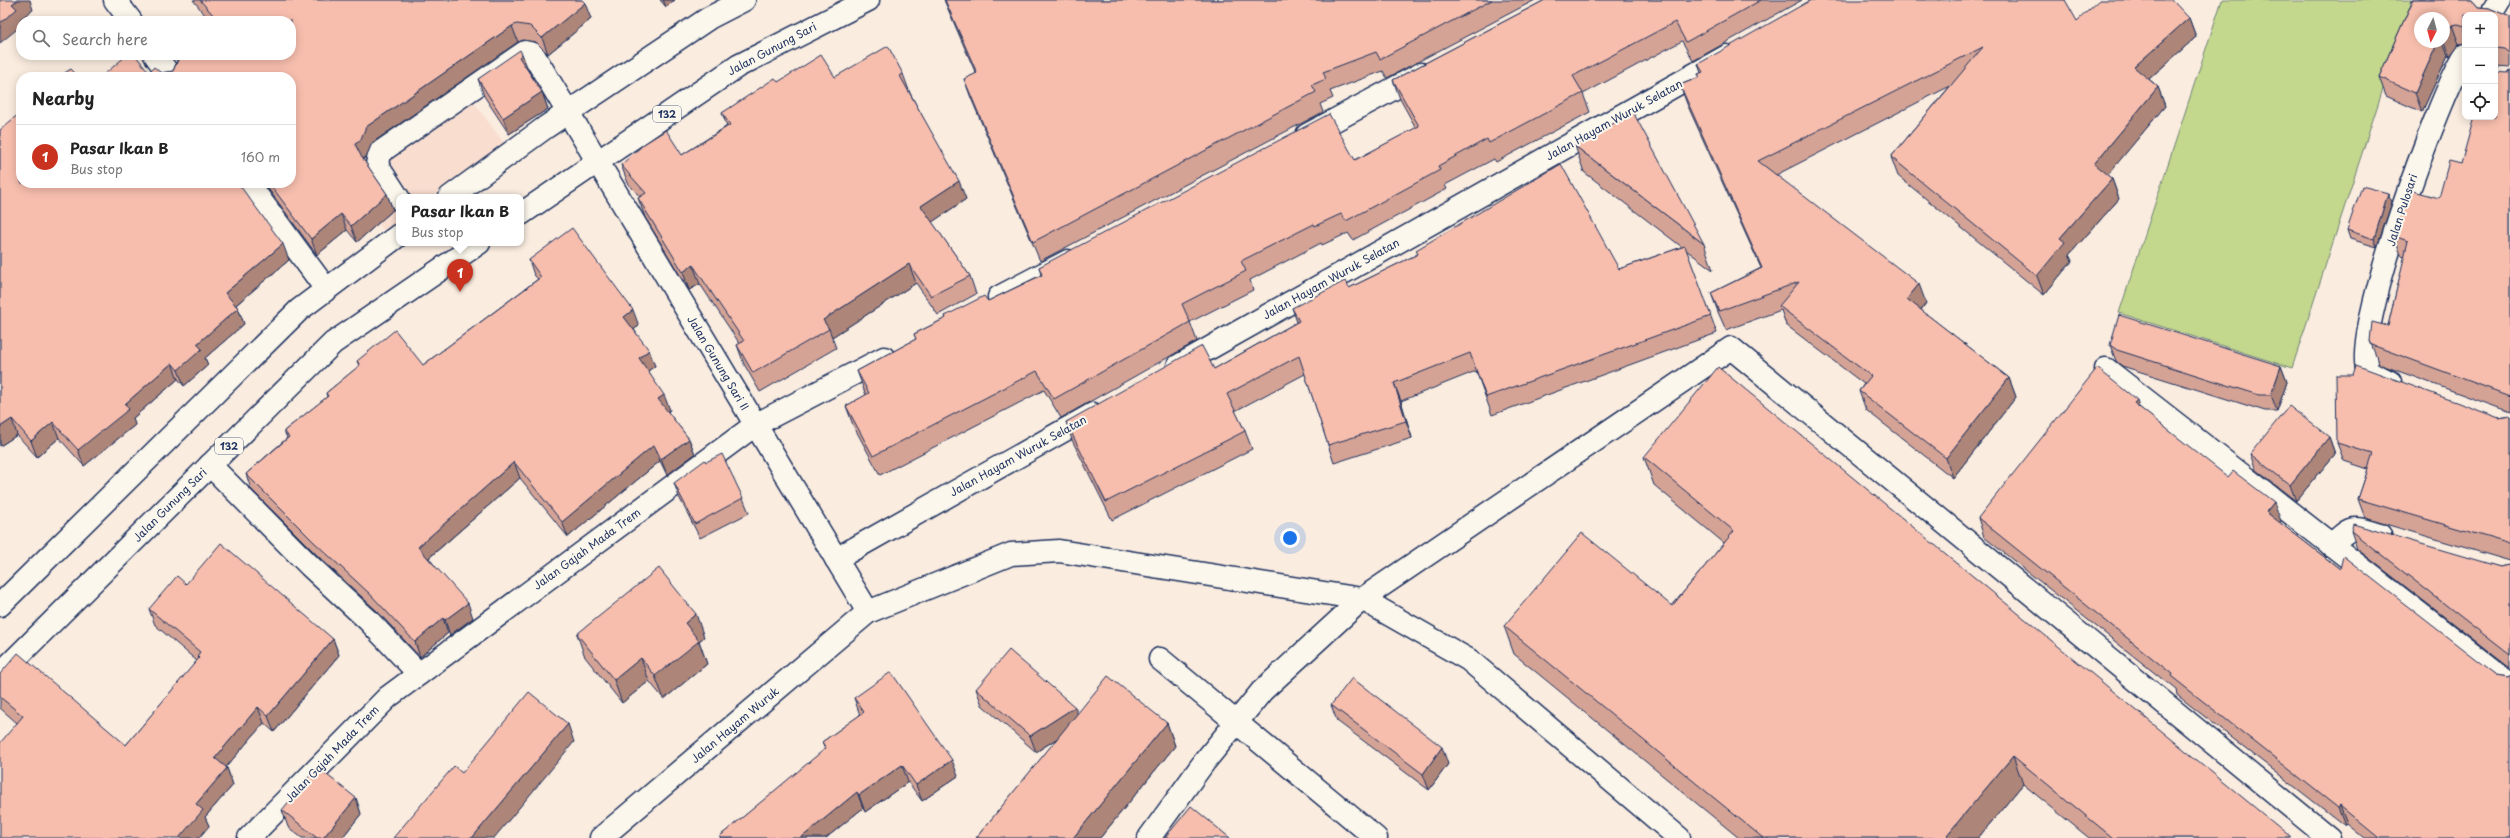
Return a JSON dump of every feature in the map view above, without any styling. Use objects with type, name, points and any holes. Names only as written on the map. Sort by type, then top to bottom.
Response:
[{"type":"street","points":[[115,0],[127,16]]},
{"type":"street","points":[[454,194],[567,113],[709,18],[744,0]]},
{"type":"street","name":"Jalan Gunung Sari","points":[[524,212],[738,66],[868,0]]},
{"type":"street","points":[[2492,12],[2500,0]]},
{"type":"street","name":"Jalan Hayam Wuruk Selatan","points":[[1162,375],[1744,47]]},
{"type":"street","name":"Jalan Gunung Sari II","points":[[396,194],[377,165],[379,153],[524,52],[529,51],[533,54],[596,162],[868,612]]},
{"type":"street","points":[[159,60],[167,72]]},
{"type":"street","points":[[1289,144],[1436,67]]},
{"type":"street","name":"Jalan Pulosari","points":[[2408,389],[2368,371],[2364,356],[2366,339],[2392,239],[2422,152],[2462,67]]},
{"type":"street","points":[[252,188],[326,289]]},
{"type":"street","points":[[0,605],[299,310],[396,237]]},
{"type":"street","name":"Jalan Gunung Sari","points":[[0,674],[333,343],[475,246]]},
{"type":"street","points":[[980,307],[1085,251]]},
{"type":"street","name":"Jalan Gajah Mada Trem","points":[[249,838],[388,697],[755,425],[903,348]]},
{"type":"street","points":[[1149,838],[1262,691],[1362,599],[1731,348],[2329,838]]},
{"type":"street","points":[[2106,369],[2510,684]]},
{"type":"street","name":"Jalan Hayam Wuruk Selatan","points":[[836,559],[1113,402]]},
{"type":"street","points":[[210,465],[310,566],[368,620],[419,674]]},
{"type":"street","points":[[2331,545],[2349,528],[2355,528],[2400,541]]},
{"type":"street","name":"Jalan Hayam Wuruk","points":[[601,838],[868,612],[1011,554],[1060,551],[1362,599]]},
{"type":"street","points":[[1362,599],[1470,660],[1679,838]]},
{"type":"street","points":[[1160,659],[1376,838]]},
{"type":"shaded area","points":[[486,0],[525,50],[470,97],[505,144],[436,194],[396,194],[396,223],[385,232],[296,116],[296,72],[291,72],[291,60],[296,60],[296,20]]},
{"type":"green space","points":[[2222,0],[2412,0],[2292,368],[2119,313]]},
{"type":"building","points":[[0,0],[18,0],[12,4],[17,9],[0,23]]},
{"type":"building","points":[[200,0],[582,0],[585,3],[542,38],[530,26],[517,24],[512,26],[366,127],[360,141],[355,144],[361,156],[387,194],[351,226],[341,214],[311,239],[273,188],[296,188],[296,72],[167,72],[173,71],[178,60],[296,60],[296,16],[214,16]]},
{"type":"building","points":[[945,0],[1492,0],[1380,59],[1376,52],[1323,72],[1326,79],[1312,85],[1316,92],[1033,242],[964,79],[977,73]]},
{"type":"building","points":[[1545,0],[1761,0],[1686,42],[1675,22],[1573,76],[1583,93],[1489,143],[1487,139],[1438,166],[1440,170],[1346,221],[1341,214],[1315,226],[1314,224],[1241,261],[1246,271],[1182,304],[1190,322],[1054,399],[1037,371],[873,456],[846,406],[869,393],[857,371],[916,339],[914,334],[946,318],[945,316],[984,296],[988,301],[1042,275],[1039,267],[1329,114],[1355,160],[1419,126],[1393,80]]},
{"type":"building","points":[[1811,0],[2065,0],[2077,21],[2100,0],[2172,0],[2189,18],[2134,67],[2158,87],[2094,164],[2112,179],[2060,238],[2065,242],[2037,276],[1891,157],[1983,47],[1758,161],[1919,284],[1907,299],[2009,378],[1946,458],[1859,391],[1871,376],[1779,306],[1799,282],[1719,311],[1711,293],[1762,268],[1680,85],[1700,77],[1698,74],[1703,72],[1698,64]]},
{"type":"building","points":[[2413,0],[2472,0],[2478,7],[2489,8],[2510,17],[2510,53],[2505,49],[2498,48],[2498,12],[2462,12],[2462,25],[2452,25],[2450,28],[2450,12],[2414,12],[2414,48],[2435,48],[2415,93],[2379,77]]},
{"type":"building","points":[[888,46],[903,74],[900,76],[959,181],[921,206],[970,276],[931,296],[909,264],[823,320],[829,329],[753,373],[737,345],[744,341],[693,265],[683,272],[638,198],[646,193],[621,165],[644,144],[666,130],[682,155],[730,125],[722,113],[775,78],[778,82],[821,55],[835,77]]},
{"type":"building","points":[[520,50],[522,54],[519,57],[542,92],[503,118],[478,79]]},
{"type":"building","points":[[121,60],[139,60],[149,72],[107,72]]},
{"type":"building","points":[[154,67],[160,72],[149,72]]},
{"type":"building","points":[[71,69],[74,72],[66,72]]},
{"type":"building","points":[[2510,70],[2510,396],[2372,345],[2370,341],[2372,322],[2388,326],[2408,241],[2394,236],[2409,190],[2439,198],[2449,161],[2461,164],[2473,120],[2498,120],[2498,72],[2508,73]]},
{"type":"building","points":[[1633,112],[1704,244],[1575,146]]},
{"type":"building","points":[[16,116],[16,188],[242,188],[283,244],[225,293],[238,308],[197,344],[202,349],[178,370],[172,363],[125,404],[129,409],[78,450],[53,422],[31,441],[12,419],[0,427],[0,130]]},
{"type":"building","points":[[1561,164],[1619,269],[1685,246],[1711,316],[1486,397],[1470,353],[1394,383],[1406,421],[1328,445],[1299,356],[1227,394],[1245,431],[1106,502],[1066,422],[1202,346],[1214,369],[1299,321],[1292,308],[1345,281],[1349,288],[1418,254],[1416,250]]},
{"type":"building","points":[[2362,186],[2388,193],[2374,239],[2347,230]]},
{"type":"building","points":[[572,228],[633,310],[624,317],[649,350],[639,358],[664,395],[658,399],[689,439],[661,459],[654,445],[562,522],[514,462],[418,547],[468,603],[445,620],[443,618],[415,642],[371,595],[313,541],[246,474],[289,437],[284,431],[328,396],[326,393],[360,365],[357,361],[395,330],[423,365],[541,277],[529,260]]},
{"type":"building","points":[[2119,315],[2281,366],[2271,395],[2259,395],[2117,350],[2110,345]]},
{"type":"building","points":[[2356,365],[2499,418],[2510,416],[2510,545],[2358,499],[2373,454],[2337,443],[2336,375],[2353,375]]},
{"type":"building","points":[[1718,367],[2292,838],[2113,838],[2013,756],[1947,835],[1950,838],[1763,838],[1504,626],[1582,533],[1672,606],[1734,531],[1644,457]]},
{"type":"building","points":[[2097,368],[2137,400],[2134,403],[2228,477],[2233,471],[2274,502],[2266,512],[2340,569],[2343,556],[2496,675],[2508,677],[2510,675],[2510,838],[2379,838],[2340,806],[2338,808],[2171,676],[2172,674],[1978,518]]},
{"type":"building","points":[[2289,406],[2329,437],[2290,485],[2250,454]]},
{"type":"building","points":[[722,454],[743,498],[695,524],[674,483],[705,460],[706,462]]},
{"type":"building","points":[[2353,524],[2500,567],[2510,565],[2510,655],[2351,531]]},
{"type":"building","points":[[221,543],[333,639],[268,716],[258,707],[215,758],[227,768],[196,804],[203,810],[179,838],[0,838],[0,743],[23,716],[0,697],[0,674],[18,653],[126,745],[199,658],[197,656],[200,652],[149,609],[177,576],[186,584]]},
{"type":"building","points":[[659,568],[696,614],[685,623],[699,641],[655,676],[641,658],[614,680],[577,634]]},
{"type":"building","points":[[1009,650],[1075,707],[1030,736],[976,689]]},
{"type":"building","points":[[891,672],[952,760],[916,785],[902,765],[859,795],[857,792],[801,838],[721,838],[720,836],[826,748],[822,742],[864,712],[854,698]]},
{"type":"building","points":[[1108,676],[1167,723],[1073,838],[976,838]]},
{"type":"building","points":[[1352,678],[1442,747],[1423,774],[1331,705]]},
{"type":"building","points":[[529,692],[568,724],[472,838],[393,838],[454,766],[462,773]]},
{"type":"building","points":[[317,767],[356,798],[323,838],[317,838],[282,810]]},
{"type":"building","points":[[1191,806],[1230,838],[1165,838]]},
{"type":"place","name":"Pasar Ikan B","points":[[460,292]]}]
